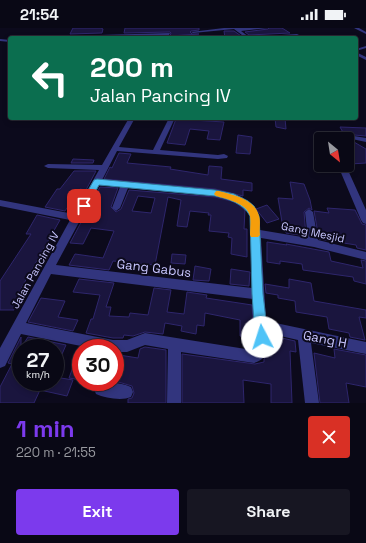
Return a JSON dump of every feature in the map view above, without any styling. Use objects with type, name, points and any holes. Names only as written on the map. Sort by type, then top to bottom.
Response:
[{"type":"street","points":[[165,28],[169,36]]},
{"type":"street","points":[[193,32],[235,28],[245,36]]},
{"type":"street","points":[[237,30],[266,28]]},
{"type":"street","points":[[356,28],[366,33]]},
{"type":"street","points":[[281,36],[297,35]]},
{"type":"street","name":"Jalan Pancing IV","points":[[0,361],[48,269],[131,120]]},
{"type":"street","points":[[155,153],[171,120]]},
{"type":"street","points":[[354,138],[366,140]]},
{"type":"street","points":[[115,149],[155,153],[224,156]]},
{"type":"street","points":[[48,166],[104,168]]},
{"type":"street","points":[[346,172],[366,220]]},
{"type":"street","points":[[97,182],[215,193],[235,198],[245,203],[255,216],[262,348],[258,356],[252,357],[145,339],[124,346]]},
{"type":"street","points":[[116,208],[125,184]]},
{"type":"street","points":[[0,203],[77,218]]},
{"type":"street","points":[[309,212],[314,243]]},
{"type":"street","name":"Gang Mesjid","points":[[255,233],[314,243],[366,256]]},
{"type":"street","name":"Gang Gabus","points":[[48,269],[258,294]]},
{"type":"street","name":"Gang H","points":[[261,326],[366,348]]},
{"type":"street","points":[[17,327],[75,339]]},
{"type":"street","points":[[304,335],[312,403]]},
{"type":"street","points":[[174,403],[175,344]]},
{"type":"street","points":[[118,391],[126,392]]},
{"type":"building","points":[[73,28],[103,29],[102,33],[70,34]]},
{"type":"building","points":[[125,28],[199,28],[199,30],[190,32],[192,34],[199,34],[170,36],[170,32],[124,33]]},
{"type":"building","points":[[282,28],[290,33],[249,35],[245,32],[268,29]]},
{"type":"building","points":[[224,31],[234,31],[241,36],[225,36]]},
{"type":"building","points":[[176,120],[224,122],[220,140],[207,139],[209,131],[190,129],[185,145],[167,143]]},
{"type":"building","points":[[275,120],[285,120],[286,129],[276,127]]},
{"type":"building","points":[[340,127],[366,128],[366,136],[354,135],[354,132],[343,132]]},
{"type":"building","points":[[238,135],[252,137],[250,154],[236,153]]},
{"type":"building","points":[[354,142],[366,149],[366,163],[354,164]]},
{"type":"building","points":[[119,153],[131,154],[127,163],[171,167],[170,169],[208,175],[209,166],[222,167],[221,179],[252,183],[252,191],[243,190],[243,196],[215,189],[104,179],[110,167],[112,168]]},
{"type":"building","points":[[73,159],[94,160],[93,163],[71,163]]},
{"type":"building","points":[[74,171],[96,171],[86,190],[80,189],[65,211],[45,207],[57,189],[60,189]]},
{"type":"building","points":[[290,182],[304,184],[310,200],[312,210],[309,208],[304,212],[306,236],[286,233],[285,228],[283,228],[278,198],[293,199]]},
{"type":"building","points":[[100,187],[118,188],[111,207],[116,212],[121,209],[129,190],[215,197],[235,202],[245,210],[244,229],[247,229],[247,257],[231,254],[232,238],[228,237],[229,233],[209,231],[211,215],[208,215],[209,213],[190,211],[187,227],[177,226],[181,200],[168,197],[155,265],[113,261],[109,270],[69,265],[75,254],[103,258],[114,231],[91,228],[83,244],[70,243]],"holes":[[[138,196],[155,198],[151,213],[132,211]]]},
{"type":"building","points":[[267,205],[279,219],[267,223],[256,209]]},
{"type":"building","points":[[327,208],[355,210],[362,224],[366,225],[366,250],[357,248],[356,245],[319,239],[314,211],[329,213]]},
{"type":"building","points":[[37,215],[60,220],[19,292],[22,292],[14,310],[0,310],[0,281],[31,234],[26,234]]},
{"type":"building","points":[[267,242],[329,252],[331,261],[363,268],[361,260],[366,261],[366,284],[354,281],[353,277],[303,270],[302,264],[280,261],[280,264],[267,262]]},
{"type":"building","points":[[172,254],[186,255],[185,264],[171,263]]},
{"type":"building","points":[[195,266],[211,269],[209,281],[193,280]]},
{"type":"building","points":[[231,269],[250,272],[249,286],[230,284]]},
{"type":"building","points":[[79,279],[114,283],[106,307],[111,307],[109,316],[129,317],[130,313],[148,315],[154,288],[171,290],[167,312],[184,314],[187,292],[207,295],[206,298],[252,305],[254,338],[240,336],[240,320],[205,313],[204,326],[197,325],[196,334],[181,331],[182,326],[165,323],[163,334],[145,332],[133,336],[124,335],[123,338],[113,338],[86,333],[91,319],[93,319],[100,295],[73,292]]},
{"type":"building","points":[[289,279],[311,283],[314,301],[366,310],[366,318],[359,317],[365,340],[350,337],[349,333],[329,329],[327,317],[296,312],[295,301],[278,298],[278,295],[266,293],[265,284],[289,288]]},
{"type":"building","points":[[41,298],[65,301],[58,317],[78,320],[73,331],[28,322]]},
{"type":"building","points":[[269,335],[295,341],[296,352],[290,351],[292,403],[271,403],[271,384],[243,380],[244,403],[182,403],[182,354],[255,364],[264,362],[269,347]]},
{"type":"building","points":[[28,337],[38,339],[27,339]]},
{"type":"building","points":[[145,347],[166,350],[166,403],[128,403],[128,399],[132,398],[134,393],[132,386],[124,384],[124,356],[138,358],[140,349]]},
{"type":"building","points":[[334,349],[366,355],[366,387],[346,383],[349,403],[320,403],[314,353],[335,358]]},
{"type":"building","points":[[12,355],[12,364],[8,363]]},
{"type":"building","points":[[12,364],[12,391],[40,391],[34,403],[0,403],[0,387]]},
{"type":"building","points":[[72,370],[72,378],[69,378]]},
{"type":"building","points":[[64,378],[72,380],[67,396],[44,391],[64,391]]},
{"type":"slow traffic","points":[[219,194],[239,200],[250,208],[255,216],[255,235]]},
{"type":"route","points":[[84,206],[97,182],[215,193],[231,197],[245,203],[255,216],[258,294],[262,337]]}]
